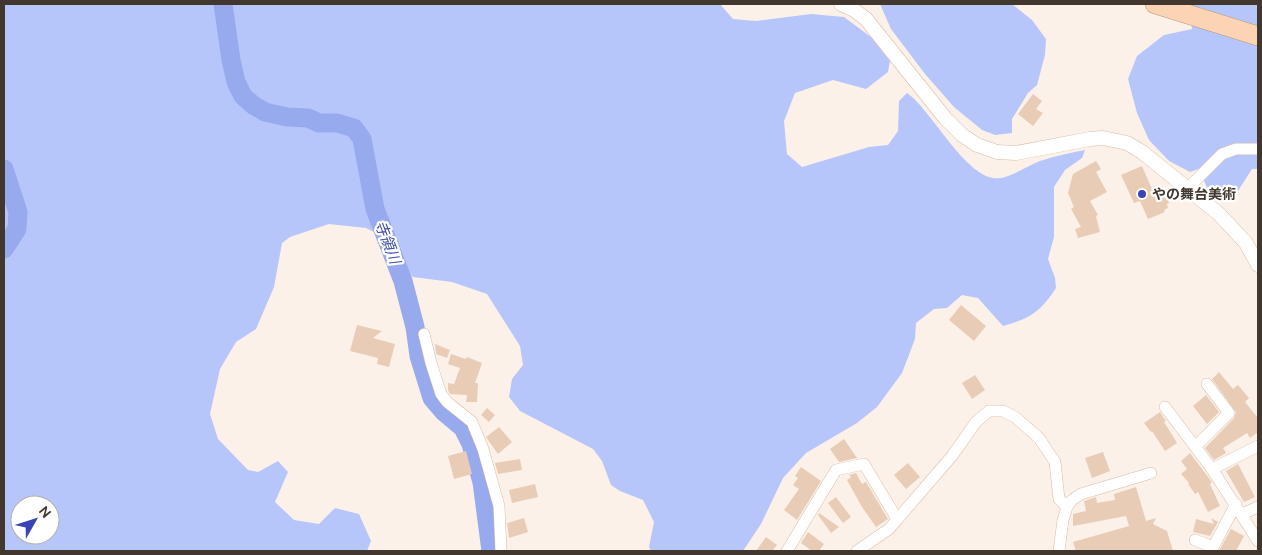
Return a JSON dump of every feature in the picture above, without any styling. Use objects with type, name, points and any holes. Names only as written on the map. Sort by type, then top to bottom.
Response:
[{"type":"highway","points":[[1154,4],[1258,36]]},
{"type":"street","points":[[841,4],[854,10],[866,19],[884,39],[945,118],[977,145],[997,152],[1016,153],[1090,139],[1103,138],[1127,143],[1142,152],[1188,188],[1234,228],[1246,243],[1258,266]]},
{"type":"street","points":[[1188,188],[1222,154],[1236,149],[1258,149]]},
{"type":"street","points":[[424,334],[431,364],[442,394],[447,402],[472,422],[483,449],[499,506],[501,551]]},
{"type":"street","points":[[1196,446],[1229,413],[1208,384]]},
{"type":"street","points":[[1165,407],[1212,469],[1258,541]]},
{"type":"street","points":[[857,551],[889,529],[952,456],[976,422],[989,411],[1003,411],[1015,417],[1039,438],[1055,462],[1058,499],[1067,506]]},
{"type":"street","points":[[1212,469],[1258,446]]},
{"type":"street","points":[[787,551],[836,470],[864,464],[897,519]]},
{"type":"street","points":[[1059,551],[1063,520],[1067,506],[1072,500],[1081,494],[1111,491],[1151,473]]},
{"type":"street","points":[[1195,540],[1212,549],[1239,509],[1258,507]]},
{"type":"shaded area","points":[[4,4],[720,4],[733,19],[756,21],[811,14],[844,17],[871,37],[890,61],[888,72],[866,89],[833,80],[795,93],[784,121],[787,154],[802,167],[869,147],[888,145],[898,131],[899,101],[907,93],[917,102],[964,158],[976,170],[989,177],[1001,178],[1040,161],[1085,150],[1082,158],[1065,170],[1054,187],[1054,237],[1048,259],[1055,278],[1056,288],[1045,303],[1028,317],[1003,326],[978,298],[962,295],[947,308],[934,309],[916,323],[915,339],[902,373],[877,407],[857,423],[806,453],[783,478],[761,524],[743,551],[651,551],[649,547],[654,522],[643,500],[620,491],[611,485],[602,461],[593,449],[520,411],[509,397],[512,379],[523,365],[520,346],[487,294],[452,282],[413,277],[402,267],[390,240],[366,228],[329,224],[290,237],[282,243],[274,287],[256,329],[236,342],[220,369],[210,414],[218,439],[248,470],[258,472],[278,461],[288,472],[275,502],[294,520],[319,524],[335,508],[359,514],[371,541],[367,551],[4,551]]},
{"type":"shaded area","points":[[880,4],[1012,4],[1032,20],[1046,39],[1045,55],[1037,85],[1028,93],[1012,119],[1012,133],[995,135],[982,130],[954,107],[925,74],[891,29]]},
{"type":"shaded area","points":[[1190,4],[1258,4],[1258,169],[1252,169],[1236,194],[1221,200],[1208,190],[1199,169],[1190,172],[1169,161],[1149,140],[1137,113],[1128,79],[1137,56],[1164,35],[1192,29]]},
{"type":"building","points":[[1033,94],[1042,101],[1036,109],[1043,113],[1033,126],[1018,114]]},
{"type":"building","points":[[1096,161],[1101,169],[1096,172],[1107,192],[1090,201],[1098,215],[1096,216],[1100,232],[1078,238],[1075,229],[1081,227],[1071,209],[1074,207],[1068,193],[1073,174]]},
{"type":"building","name":"やの舞台美術","points":[[1142,166],[1155,196],[1165,192],[1169,203],[1167,204],[1168,208],[1164,210],[1165,212],[1148,219],[1140,201],[1134,203],[1121,175]]},
{"type":"building","points":[[961,305],[986,326],[974,341],[949,320]]},
{"type":"building","points":[[357,325],[382,331],[373,338],[395,344],[389,367],[377,364],[378,358],[350,351]]},
{"type":"building","points":[[435,344],[450,350],[447,358],[436,354]]},
{"type":"building","points":[[451,354],[466,359],[467,357],[482,363],[475,383],[478,383],[477,402],[466,402],[467,395],[450,394],[448,383],[454,384],[460,368],[448,364]]},
{"type":"building","points":[[1219,372],[1233,389],[1238,385],[1249,398],[1245,402],[1258,418],[1258,432],[1250,438],[1247,433],[1223,448],[1226,453],[1214,460],[1205,448],[1234,418],[1236,412],[1212,379]]},
{"type":"building","points":[[975,375],[985,390],[972,399],[962,383]]},
{"type":"building","points":[[1206,395],[1219,412],[1207,424],[1193,406]]},
{"type":"building","points":[[487,408],[495,415],[489,422],[481,415]]},
{"type":"building","points":[[1160,412],[1177,443],[1165,451],[1152,431],[1144,423]]},
{"type":"building","points":[[499,427],[512,442],[498,454],[486,437]]},
{"type":"building","points":[[844,439],[857,458],[839,462],[830,449]]},
{"type":"building","points":[[466,451],[472,474],[454,479],[448,456]]},
{"type":"building","points":[[1103,452],[1110,471],[1092,478],[1085,458]]},
{"type":"building","points":[[1190,453],[1212,482],[1210,484],[1220,506],[1208,512],[1198,492],[1195,494],[1181,474],[1187,469],[1181,461]]},
{"type":"building","points":[[520,459],[522,470],[498,474],[495,463]]},
{"type":"building","points":[[908,463],[920,477],[906,489],[894,475]]},
{"type":"building","points":[[1238,464],[1255,497],[1244,502],[1226,471]]},
{"type":"building","points":[[801,467],[821,481],[797,520],[784,510],[799,489],[793,485],[798,478],[795,476]]},
{"type":"building","points":[[856,473],[862,484],[866,482],[888,519],[876,527],[847,480],[851,477],[849,475]]},
{"type":"building","points":[[535,484],[538,497],[512,503],[509,490]]},
{"type":"building","points":[[1136,487],[1146,521],[1156,518],[1153,524],[1167,531],[1173,551],[1076,551],[1073,542],[1129,526],[1126,516],[1073,526],[1073,514],[1086,511],[1084,501],[1096,497],[1097,503],[1115,500],[1114,494]]},
{"type":"building","points":[[836,497],[851,517],[843,523],[828,503]]},
{"type":"building","points":[[819,513],[839,527],[831,533],[818,515]]},
{"type":"building","points":[[524,518],[528,532],[509,538],[507,523]]},
{"type":"building","points":[[1211,518],[1218,522],[1210,536],[1193,532],[1196,519],[1214,524]]},
{"type":"building","points":[[1231,529],[1244,536],[1236,551],[1219,551]]},
{"type":"building","points":[[808,532],[824,544],[819,551],[812,551],[801,543]]},
{"type":"building","points":[[766,537],[777,545],[772,551],[756,551]]},
{"type":"waterway","name":"寺領川","points":[[223,4],[231,60],[236,82],[243,96],[265,112],[287,117],[308,118],[319,123],[337,123],[354,128],[362,139],[375,209],[403,281],[415,327],[419,356],[432,398],[444,412],[463,428],[471,444],[482,482],[491,551]]},
{"type":"waterway","points":[[4,169],[18,212],[17,229],[4,249]]},
{"type":"place","name":"やの舞台美術","points":[[1142,194]]}]
